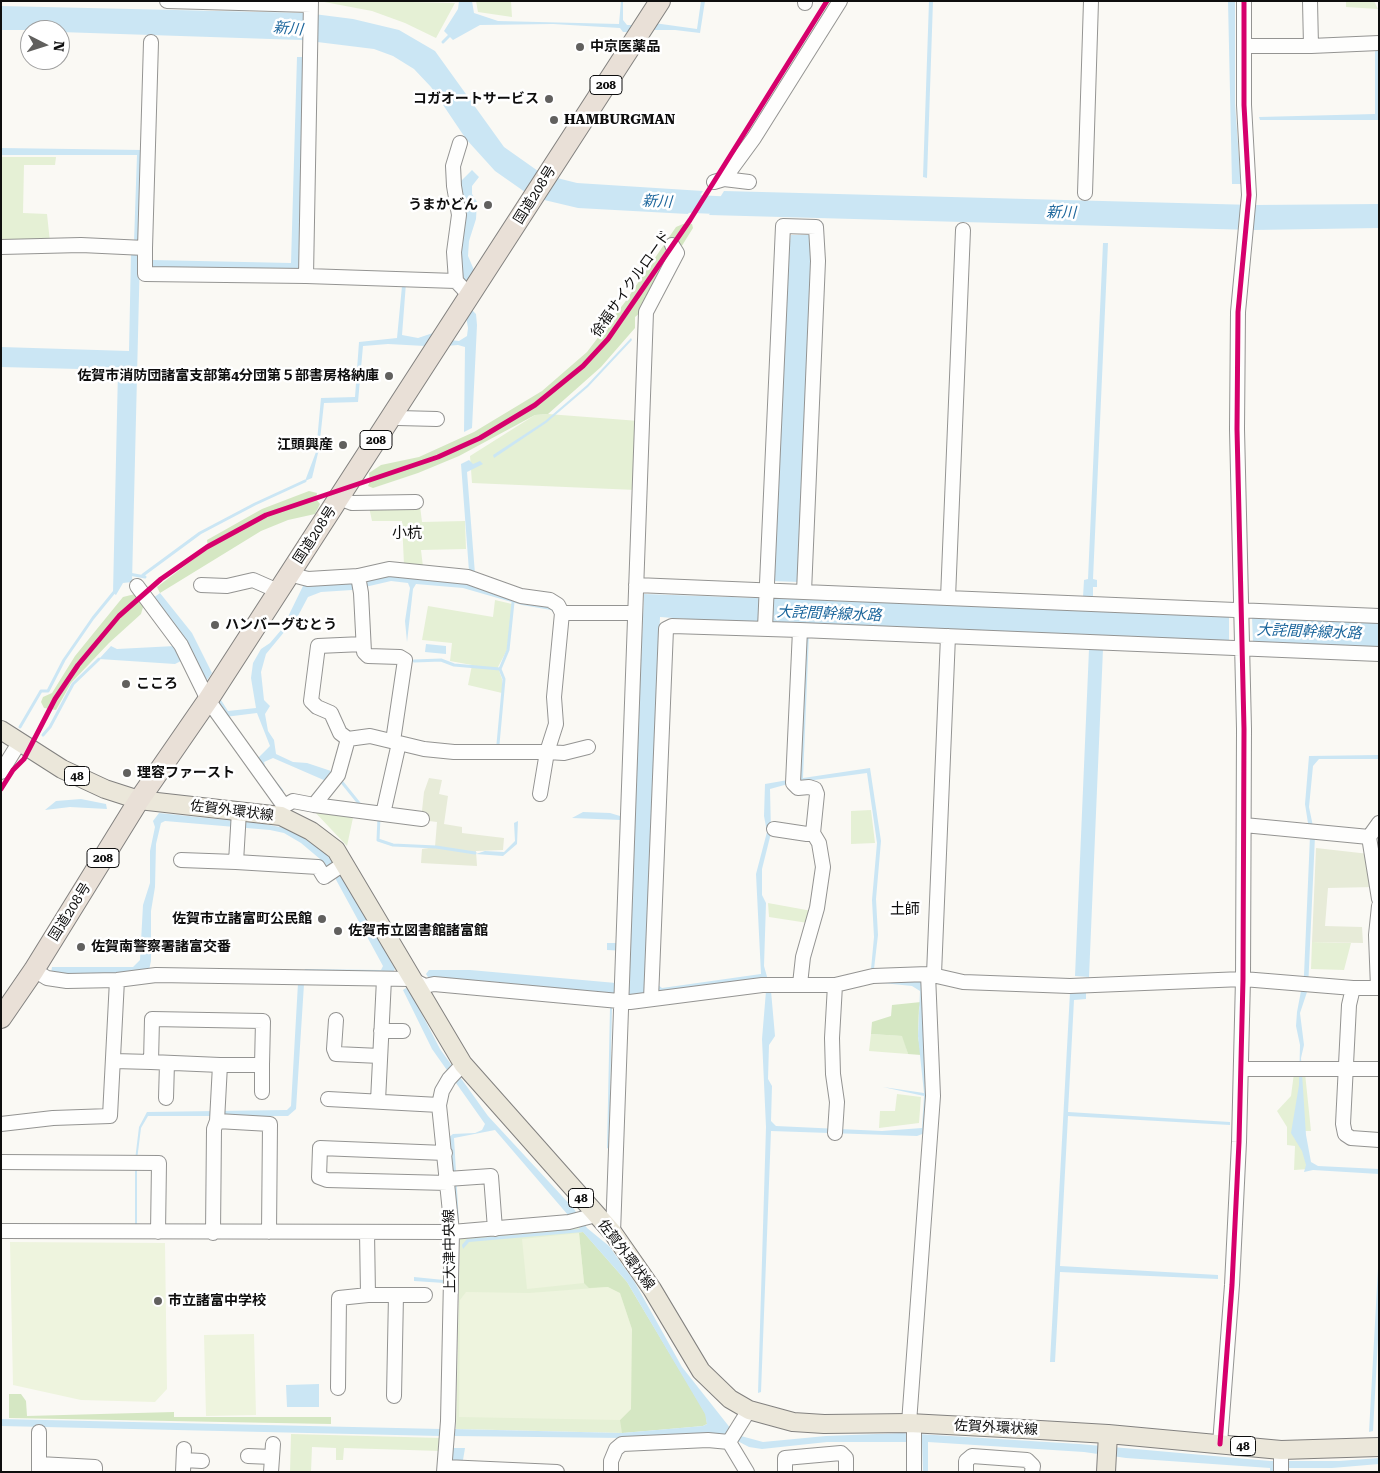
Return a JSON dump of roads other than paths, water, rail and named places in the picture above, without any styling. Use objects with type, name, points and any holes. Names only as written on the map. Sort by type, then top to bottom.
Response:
[{"type":"highway","name":"国道208号","points":[[1,1018],[34,970],[139,800],[208,700],[660,1]]},
{"type":"main road","name":"佐賀外環状線","points":[[1,730],[62,769],[105,789],[139,800],[238,820],[282,811],[336,850],[337,868],[411,979],[457,1071],[590,1217],[613,1233],[652,1289],[701,1372],[730,1400],[749,1410],[793,1422],[913,1430],[1107,1452],[1220,1444],[1281,1463],[1379,1447]]},
{"type":"street","points":[[167,1],[312,3],[306,276]]},
{"type":"street","points":[[750,182],[719,180],[754,138],[840,1]]},
{"type":"street","points":[[1086,193],[1091,1]]},
{"type":"street","points":[[1220,1444],[1232,1285],[1243,979],[1244,826],[1238,322],[1249,195],[1244,105],[1244,1]]},
{"type":"street","points":[[1310,1],[1310,46]]},
{"type":"street","points":[[151,42],[145,274],[306,276],[456,281]]},
{"type":"street","points":[[1245,46],[1379,43]]},
{"type":"street","points":[[460,144],[453,166],[459,215],[454,252],[456,281],[470,296]]},
{"type":"street","points":[[766,616],[786,591],[818,261],[816,227],[809,226],[783,226],[786,591]]},
{"type":"street","points":[[948,598],[962,230]]},
{"type":"street","points":[[1,247],[81,245],[145,248]]},
{"type":"street","points":[[613,1233],[646,312],[677,253],[672,246]]},
{"type":"street","points":[[392,415],[398,418],[437,419]]},
{"type":"street","points":[[338,498],[352,503],[416,502]]},
{"type":"street","points":[[290,574],[308,580],[358,576],[390,570],[468,577],[521,596],[550,600],[558,605],[562,613],[554,697],[556,724],[546,752],[540,794]]},
{"type":"street","points":[[358,576],[361,593],[364,652],[368,656],[400,657],[405,660],[396,742],[383,814]]},
{"type":"street","points":[[201,585],[228,586],[253,580],[278,591]]},
{"type":"street","points":[[636,585],[948,598],[1241,630],[1379,654]]},
{"type":"street","points":[[137,586],[182,645],[208,700],[282,811],[293,801],[422,819]]},
{"type":"street","points":[[562,613],[634,613]]},
{"type":"street","points":[[650,999],[666,629],[672,626],[766,616],[800,630],[948,636],[1241,630],[1379,616]]},
{"type":"street","points":[[800,630],[793,783],[798,788],[809,787],[815,789],[817,794],[813,833],[823,855],[817,908],[803,957],[800,984]]},
{"type":"street","points":[[914,1472],[913,1430],[933,1096],[931,974],[948,636]]},
{"type":"street","points":[[364,644],[318,646],[311,701],[317,707],[331,713],[340,733],[348,739],[370,736],[424,749],[454,752],[564,753],[588,747]]},
{"type":"street","points":[[314,805],[338,774],[348,739]]},
{"type":"street","points":[[1,772],[19,742]]},
{"type":"street","points":[[236,862],[238,820]]},
{"type":"street","points":[[1379,823],[1369,837],[1379,899]]},
{"type":"street","points":[[1244,826],[1369,837]]},
{"type":"street","points":[[774,830],[813,833]]},
{"type":"street","points":[[180,860],[318,867],[324,877],[337,868]]},
{"type":"street","points":[[34,970],[46,978],[67,981],[117,980],[156,975],[411,979],[425,986],[434,984],[621,1002],[766,984],[835,985],[873,976],[931,974],[963,982],[1070,986],[1243,979],[1353,988],[1379,988],[1376,935],[1379,906]]},
{"type":"street","points":[[378,1101],[384,979]]},
{"type":"street","points":[[1,1124],[53,1118],[110,1116],[117,980]]},
{"type":"street","points":[[835,985],[832,1046],[837,1102],[836,1131]]},
{"type":"street","points":[[1353,988],[1349,1005],[1345,1134],[1351,1138],[1379,1140]]},
{"type":"street","points":[[151,1062],[152,1019],[263,1021],[262,1092]]},
{"type":"street","points":[[336,1020],[334,1049],[336,1054],[380,1056]]},
{"type":"street","points":[[381,1031],[403,1031]]},
{"type":"street","points":[[114,1061],[220,1065],[262,1064]]},
{"type":"street","points":[[166,1098],[167,1063]]},
{"type":"street","points":[[213,1233],[214,1129],[217,1114],[220,1065]]},
{"type":"street","points":[[1241,1069],[1379,1069]]},
{"type":"street","name":"上大津中央線","points":[[444,1470],[447,1433],[452,1232],[451,1180],[445,1153],[439,1105],[442,1091],[457,1071]]},
{"type":"street","points":[[328,1099],[439,1105]]},
{"type":"street","points":[[217,1114],[270,1124],[269,1232]]},
{"type":"street","points":[[445,1153],[320,1148],[319,1178],[326,1180],[451,1180],[485,1170],[491,1176],[495,1229]]},
{"type":"street","points":[[1,1162],[159,1163],[158,1232]]},
{"type":"street","points":[[1,1231],[213,1233],[452,1232],[569,1222],[590,1217]]},
{"type":"street","points":[[367,1232],[368,1295]]},
{"type":"street","points":[[338,1388],[339,1298],[368,1295],[425,1295]]},
{"type":"street","points":[[394,1396],[396,1295]]},
{"type":"street","points":[[729,1442],[749,1410]]},
{"type":"street","points":[[39,1432],[39,1468],[95,1467],[95,1472]]},
{"type":"street","points":[[611,1472],[611,1460],[616,1449],[622,1444],[708,1440],[729,1442]]},
{"type":"street","points":[[729,1442],[747,1472]]},
{"type":"street","points":[[248,1456],[272,1450],[271,1472]]},
{"type":"street","points":[[785,1472],[785,1458],[842,1453],[846,1458],[846,1472]]},
{"type":"street","points":[[966,1472],[966,1461],[972,1456],[1027,1460],[1032,1466],[1032,1472]]},
{"type":"street","points":[[184,1460],[202,1461]]},
{"type":"street","points":[[444,1470],[464,1468],[557,1472]]},
{"type":"water","points":[[459,1],[472,1],[474,13],[498,21],[619,24],[621,1],[623,1],[623,20],[627,25],[634,25],[629,32],[623,32],[620,28],[553,24],[480,25],[453,40],[444,31],[458,9]]},
{"type":"water","points":[[701,1],[705,1],[700,33],[675,30],[649,30],[654,23],[697,29]]},
{"type":"water","points":[[929,1],[933,1],[927,178],[923,177]]},
{"type":"water","points":[[1228,1],[1235,1],[1235,104],[1241,184],[1232,184]]},
{"type":"water","points":[[1,6],[306,13],[353,19],[399,30],[435,51],[504,147],[538,171],[525,192],[495,171],[466,139],[431,87],[414,69],[393,56],[374,49],[301,40],[70,32],[70,20],[20,20],[20,30],[1,30]]},
{"type":"water","points":[[1375,48],[1379,48],[1379,120],[1260,120],[1259,117],[1375,114]]},
{"type":"water","points":[[297,57],[303,57],[299,270],[152,268],[152,260],[291,263]]},
{"type":"water","points":[[1,148],[143,150],[141,242],[134,242],[137,155],[1,155]]},
{"type":"water","points":[[472,170],[479,177],[472,186],[472,194],[477,202],[476,219],[469,241],[468,256],[474,270],[467,282],[464,281],[460,268],[466,213],[461,196],[461,181]]},
{"type":"water","points":[[553,177],[577,183],[703,191],[688,214],[578,208],[540,199]]},
{"type":"water","points":[[724,191],[1254,205],[1379,204],[1379,228],[1253,230],[709,215]]},
{"type":"water","points":[[791,235],[809,235],[811,263],[798,582],[772,581],[787,260]]},
{"type":"water","points":[[1103,243],[1108,243],[1093,579],[1097,580],[1097,587],[1093,587],[1093,597],[1083,597],[1084,580],[1088,579]]},
{"type":"water","points":[[131,253],[140,253],[132,582],[123,583],[116,595],[113,593],[118,370],[1,367],[1,347],[129,351]]},
{"type":"water","points":[[406,283],[402,335],[418,338],[433,333],[425,346],[388,344],[363,346],[358,402],[324,403],[319,449],[312,478],[305,481],[316,452],[321,398],[355,397],[359,342],[397,338],[402,286]]},
{"type":"water","points":[[471,309],[476,314],[477,325],[472,428],[464,432],[465,347],[458,345],[445,346],[450,340],[459,341],[467,336],[466,316]]},
{"type":"water","points":[[631,338],[632,340],[588,387],[546,423],[494,458],[493,455],[545,421],[587,385]]},
{"type":"water","points":[[469,460],[473,464],[480,461],[483,464],[467,472],[475,574],[469,571],[461,464]]},
{"type":"water","points":[[382,575],[469,584],[548,606],[555,611],[556,616],[551,610],[522,605],[463,588],[416,584],[413,589],[407,642],[405,621],[410,588],[408,583],[391,581],[352,590],[321,592],[308,597],[291,629],[285,631],[266,654],[261,672],[264,700],[270,706],[265,714],[268,731],[274,740],[276,754],[293,762],[307,763],[331,771],[326,781],[273,758],[264,762],[266,769],[284,791],[276,789],[255,761],[270,746],[257,713],[225,717],[215,701],[221,694],[221,700],[228,711],[256,708],[251,678],[253,663],[261,649],[270,643],[282,629],[303,586]]},
{"type":"water","points":[[160,593],[192,633],[212,673],[205,683],[153,598]]},
{"type":"water","points":[[644,594],[761,598],[760,622],[756,624],[660,617],[645,993],[629,995],[627,993],[627,951],[607,950],[607,943],[628,943]]},
{"type":"water","name":"大詫間幹線水路","points":[[771,598],[1229,616],[1229,642],[770,624]]},
{"type":"water","name":"大詫間幹線水路","points":[[1252,617],[1379,622],[1379,648],[1253,643]]},
{"type":"water","points":[[805,635],[809,635],[803,778],[870,768],[881,841],[876,899],[878,935],[874,969],[871,969],[874,937],[872,900],[877,843],[867,773],[799,782]]},
{"type":"water","points":[[426,644],[446,646],[446,654],[425,652]]},
{"type":"water","points":[[111,646],[117,649],[175,646],[183,660],[175,664],[99,659]]},
{"type":"water","points":[[1089,649],[1103,649],[1089,977],[1075,976]]},
{"type":"water","points":[[1379,755],[1379,759],[1319,759],[1313,766],[1309,807],[1315,836],[1308,989],[1300,1013],[1304,1045],[1301,1058],[1306,1135],[1311,1162],[1318,1166],[1379,1169],[1379,1174],[1313,1170],[1304,1172],[1306,1165],[1302,1151],[1291,1133],[1299,1085],[1300,1045],[1296,1026],[1304,975],[1310,836],[1305,804],[1309,756]]},
{"type":"water","points":[[788,780],[788,784],[770,789],[771,833],[762,869],[762,895],[766,903],[764,966],[771,991],[775,1036],[769,1045],[768,1079],[772,1086],[771,1121],[776,1126],[882,1131],[922,1128],[924,1096],[883,1087],[924,1093],[918,1036],[920,991],[912,986],[873,982],[919,980],[924,988],[927,1098],[925,1133],[917,1136],[771,1131],[761,1392],[758,1393],[766,1127],[762,1039],[766,991],[763,978],[658,992],[656,988],[658,985],[662,988],[761,974],[756,874],[767,832],[764,816],[765,784]]},
{"type":"water","points":[[81,799],[106,804],[107,809],[70,807],[45,810],[56,801]]},
{"type":"water","points":[[583,812],[610,813],[620,816],[621,820],[572,818]]},
{"type":"water","points":[[159,813],[264,824],[285,828],[304,838],[326,854],[342,875],[395,969],[393,972],[304,984],[296,1109],[288,1116],[148,1116],[141,1128],[137,1160],[137,1228],[135,1228],[135,1160],[139,1127],[147,1112],[287,1110],[291,1106],[298,983],[305,969],[381,970],[383,966],[334,876],[320,859],[301,843],[284,833],[270,830],[165,821],[161,823],[156,844],[149,970],[117,975],[51,973],[52,967],[133,967],[140,960],[143,905],[150,883],[150,851],[155,827],[153,821]]},
{"type":"water","points":[[518,821],[517,844],[503,856],[476,854],[485,851],[504,852],[515,841],[514,823]]},
{"type":"water","points":[[429,970],[470,970],[616,983],[615,994],[430,980],[426,974]]},
{"type":"water","points":[[406,988],[410,991],[440,1049],[488,1116],[574,1209],[587,1228],[609,1246],[634,1281],[682,1367],[731,1429],[741,1436],[763,1442],[826,1436],[902,1433],[1079,1444],[1270,1461],[1339,1461],[1379,1458],[1379,1464],[1332,1468],[1274,1468],[1274,1472],[1270,1472],[1270,1468],[1126,1458],[1084,1452],[928,1442],[928,1472],[923,1472],[922,1442],[827,1442],[762,1449],[749,1447],[728,1436],[623,1438],[453,1436],[453,1429],[622,1433],[703,1426],[707,1424],[705,1414],[627,1282],[583,1232],[469,1242],[463,1249],[462,1245],[467,1239],[580,1229],[495,1130],[454,1138],[459,1223],[457,1223],[449,1137],[453,1134],[475,1133],[482,1130],[485,1124],[432,1049],[403,990]]},
{"type":"water","points":[[1070,992],[1086,992],[1086,999],[1074,1000],[1068,1112],[1230,1122],[1230,1125],[1068,1116],[1060,1266],[1218,1275],[1218,1279],[1060,1272],[1055,1362],[1050,1362]]},
{"type":"water","points":[[610,1008],[612,1008],[609,1149],[607,1148]]},
{"type":"water","points":[[1379,1250],[1379,1321],[1373,1431],[1369,1432]]},
{"type":"water","points":[[414,1277],[444,1280],[444,1283],[414,1281]]},
{"type":"water","points":[[319,1384],[319,1407],[287,1407],[286,1385]]},
{"type":"water","points":[[1,1419],[441,1429],[440,1436],[1,1426]]},
{"type":"water","points":[[453,1448],[465,1448],[461,1472],[450,1472]]},
{"type":"waterway","points":[[443,42],[451,34]]},
{"type":"waterway","name":"新川","points":[[672,203],[738,206]]},
{"type":"waterway","points":[[143,575],[200,533],[255,504],[305,481]]},
{"type":"waterway","points":[[129,574],[145,577]]},
{"type":"waterway","points":[[20,727],[41,691],[48,691],[64,660],[93,618],[115,591]]},
{"type":"waterway","points":[[498,744],[504,679],[500,669],[508,650],[513,602]]},
{"type":"waterway","points":[[43,735],[50,727],[73,684],[99,659]]},
{"type":"waterway","points":[[414,661],[441,660],[454,665],[500,669]]},
{"type":"waterway","points":[[341,781],[362,807]]},
{"type":"waterway","points":[[379,817],[378,840],[393,845],[436,847],[475,853]]},
{"type":"place","name":"中京医薬品","points":[[580,47]]},
{"type":"place","name":"コガオートサービス","points":[[549,99]]},
{"type":"place","name":"HAMBURGMAN","points":[[554,120]]},
{"type":"place","name":"うまかどん","points":[[488,205]]},
{"type":"place","name":"佐賀市消防団諸富支部第4分団第５部書房格納庫","points":[[389,376]]},
{"type":"place","name":"江頭興産","points":[[343,445]]},
{"type":"place","name":"ハンバーグむとう","points":[[215,625]]},
{"type":"place","name":"こころ","points":[[126,684]]},
{"type":"place","name":"理容ファースト","points":[[127,773]]},
{"type":"place","name":"佐賀市立諸富町公民館","points":[[322,919]]},
{"type":"place","name":"佐賀市立図書館諸富館","points":[[338,931]]},
{"type":"place","name":"佐賀南警察署諸富交番","points":[[81,947]]},
{"type":"place","name":"市立諸富中学校","points":[[158,1301]]},
{"type":"district","name":"小杭","points":[[407,534]]},
{"type":"district","name":"土師","points":[[905,910]]}]
